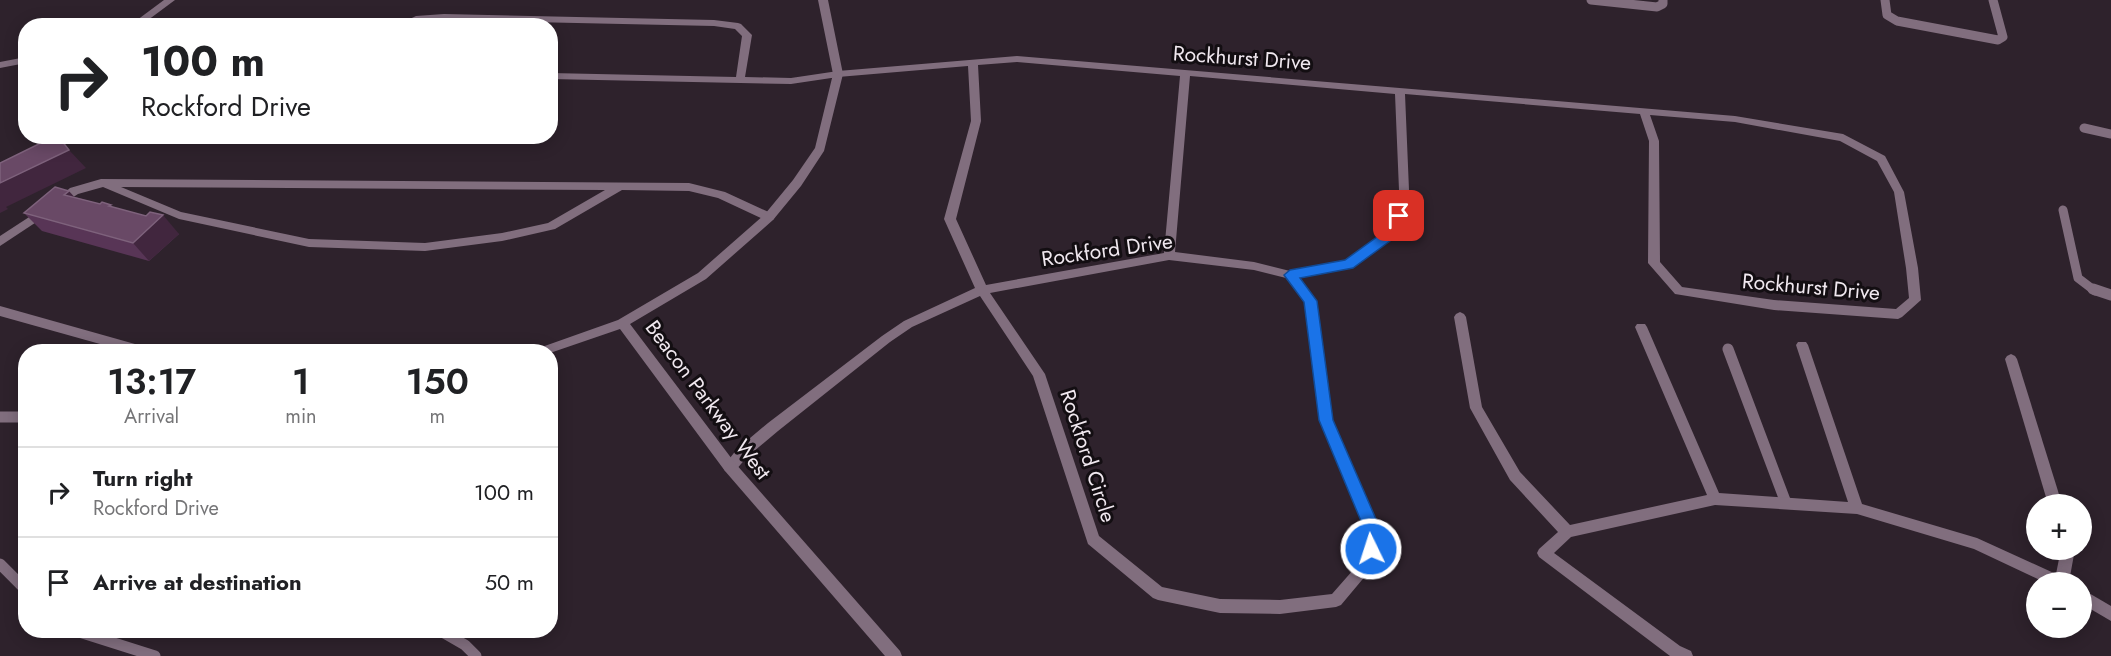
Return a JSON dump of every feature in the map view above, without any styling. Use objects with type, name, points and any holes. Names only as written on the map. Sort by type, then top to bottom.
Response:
[{"type":"street","points":[[144,18],[170,0]]},
{"type":"street","name":"Beacon Parkway West","points":[[823,0],[838,74],[820,148],[797,183],[769,217],[702,276],[622,323],[730,467],[895,656]]},
{"type":"street","points":[[416,18],[489,18]]},
{"type":"street","points":[[558,20],[714,23],[738,26],[747,35],[740,80]]},
{"type":"street","name":"Rockhurst Drive","points":[[558,76],[791,81],[838,74],[1017,59],[1400,90],[1644,111],[1735,119],[1843,138],[1881,159],[1899,192],[1915,300],[1898,314],[1774,305],[1678,291],[1654,263],[1654,141],[1644,111]]},
{"type":"street","points":[[0,65],[18,62]]},
{"type":"street","name":"Rockford Circle","points":[[973,63],[976,121],[950,219],[982,290],[1039,374],[1093,540],[1158,593],[1220,606],[1280,607],[1336,600],[1367,564],[1374,533],[1326,420],[1310,301],[1290,275]]},
{"type":"street","points":[[1169,256],[1185,73]]},
{"type":"street","name":"Rockford Drive","points":[[730,467],[742,453],[773,427],[886,339],[908,324],[982,290],[1169,256],[1254,266],[1290,275],[1349,264],[1386,237],[1399,216],[1404,190],[1400,90]]},
{"type":"street","points":[[0,242],[74,191],[101,183],[689,187],[721,195],[769,217]]},
{"type":"street","points":[[101,183],[179,215],[309,243],[424,247],[502,237],[551,226],[620,186]]},
{"type":"street","points":[[0,311],[117,344]]},
{"type":"street","points":[[1460,317],[1476,408],[1515,476],[1567,532]]},
{"type":"street","points":[[558,346],[622,323]]},
{"type":"street","points":[[1641,327],[1716,498]]},
{"type":"street","points":[[1802,345],[1857,508]]},
{"type":"street","points":[[2012,359],[2052,494]]},
{"type":"street","points":[[1686,656],[1676,651],[1544,553],[1567,532],[1716,498],[1857,508],[1977,544],[2038,572]]},
{"type":"street","points":[[2092,602],[2111,614]]},
{"type":"lane","points":[[1591,0],[1657,7],[1663,4],[1663,0]]},
{"type":"lane","points":[[1885,0],[1887,15],[1897,21],[1998,40],[2003,37],[1993,0]]},
{"type":"lane","points":[[2084,128],[2111,134]]},
{"type":"lane","points":[[2063,210],[2078,278],[2095,291],[2111,295]]},
{"type":"lane","points":[[1728,349],[1786,503]]},
{"type":"lane","points":[[0,417],[18,417]]},
{"type":"lane","points":[[0,564],[18,582]]},
{"type":"lane","points":[[98,638],[154,656]]},
{"type":"lane","points":[[453,638],[465,645],[476,656]]},
{"type":"building","points":[[39,144],[64,144],[69,150],[0,183],[0,163]]},
{"type":"building","points":[[55,187],[69,191],[64,195],[100,204],[102,202],[146,216],[150,212],[163,215],[133,243],[24,213]]},
{"type":"route","points":[[1371,549],[1374,533],[1326,420],[1310,301],[1290,275],[1349,264],[1386,237],[1399,216]]}]
